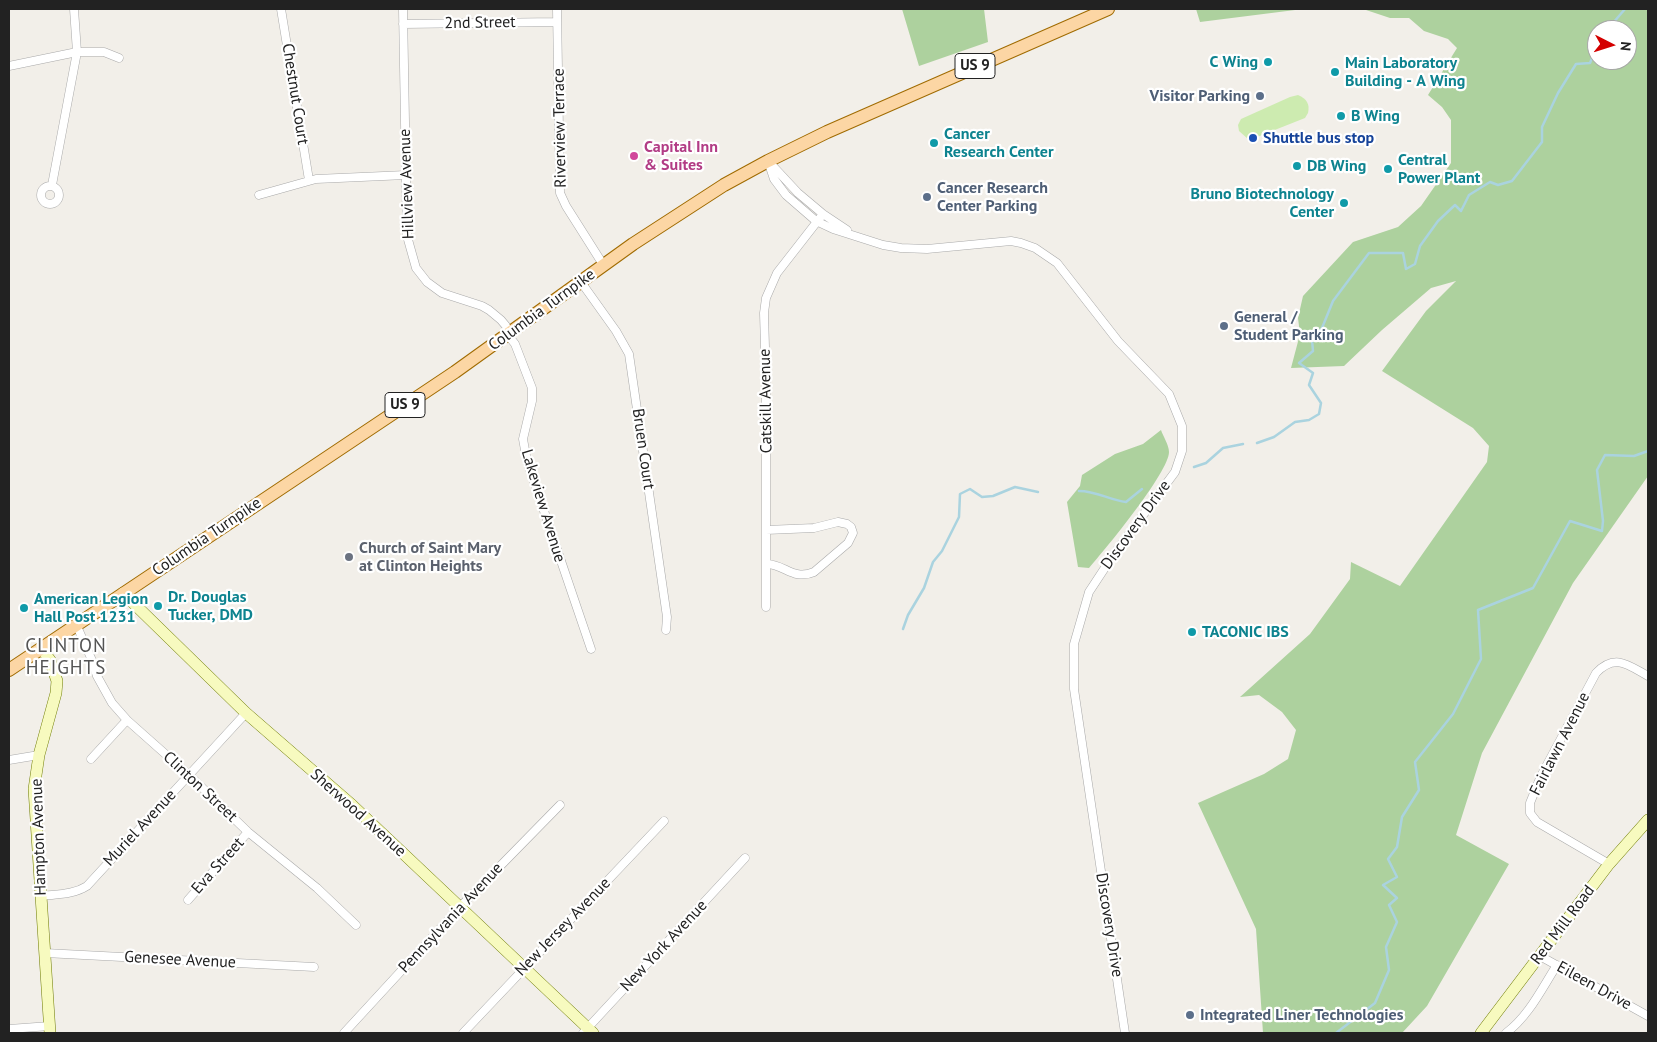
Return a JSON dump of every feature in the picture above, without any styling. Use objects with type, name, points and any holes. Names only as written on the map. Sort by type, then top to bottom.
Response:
[{"type":"main road","name":"Columbia Turnpike","points":[[9,670],[508,335],[679,213],[723,186],[768,161],[941,81],[1108,9]]},
{"type":"street","points":[[52,185],[77,52],[74,9]]},
{"type":"street","name":"Chestnut Court","points":[[281,9],[309,180]]},
{"type":"street","name":"Hillview Avenue","points":[[403,9],[407,236],[413,261],[419,274],[435,290],[489,310],[502,320],[508,335]]},
{"type":"street","name":"Riverview Terrace","points":[[557,9],[560,193],[566,206],[604,266]]},
{"type":"street","name":"2nd Street","points":[[403,24],[557,22]]},
{"type":"street","points":[[9,66],[77,52],[104,52],[119,58]]},
{"type":"street","name":"Discovery Drive","points":[[768,161],[798,193],[822,214],[856,236]]},
{"type":"street","name":"Discovery Drive","points":[[768,161],[774,179],[786,195],[816,221],[883,245],[927,249],[1011,241],[1020,242],[1035,248],[1057,263],[1112,335],[1165,389],[1175,406],[1182,426],[1182,451],[1175,472],[1114,554],[1089,592],[1074,644],[1074,688],[1126,1033]]},
{"type":"street","points":[[259,194],[309,180],[406,175]]},
{"type":"street","name":"Catskill Avenue","points":[[766,607],[765,306],[770,286],[777,273],[822,214]]},
{"type":"street","name":"Bruen Court","points":[[581,282],[616,331],[629,354],[667,617],[666,630]]},
{"type":"street","name":"Lakeview Avenue","points":[[508,335],[515,344],[532,388],[532,401],[523,439],[527,461],[590,649]]},
{"type":"street","points":[[766,530],[814,528],[838,522],[847,524],[853,532],[848,543],[814,572],[795,574],[771,564],[766,564]]},
{"type":"street","name":"Sherwood Avenue","points":[[122,593],[246,713],[352,805],[524,968],[587,1032]]},
{"type":"street","name":"Clinton Street","points":[[76,624],[97,676],[112,703],[127,720],[190,776],[248,832],[317,888],[356,925]]},
{"type":"street","name":"Hampton Avenue","points":[[41,648],[50,660],[57,681],[56,693],[39,755],[34,790],[50,1030]]},
{"type":"street","name":"Fairlawn Avenue","points":[[1609,864],[1537,822],[1530,813],[1530,803],[1541,776],[1596,673],[1604,665],[1611,662],[1622,662],[1648,676]]},
{"type":"street","name":"Muriel Avenue","points":[[41,896],[71,893],[87,886],[246,713]]},
{"type":"street","points":[[91,759],[127,720]]},
{"type":"street","points":[[9,760],[39,755]]},
{"type":"street","name":"Pennsylvania Avenue","points":[[344,1033],[460,907],[560,805]]},
{"type":"street","name":"Red Mill Road","points":[[1481,1033],[1609,864],[1648,820]]},
{"type":"street","name":"New Jersey Avenue","points":[[463,1033],[664,821]]},
{"type":"street","name":"Eva Street","points":[[188,900],[248,832]]},
{"type":"street","name":"New York Avenue","points":[[587,1032],[745,858]]},
{"type":"street","name":"Genesee Avenue","points":[[45,953],[314,967]]},
{"type":"street","name":"Eileen Drive","points":[[1540,956],[1648,1016]]},
{"type":"street","points":[[1506,1033],[1527,1012],[1557,965]]},
{"type":"street","points":[[9,1029],[50,1030]]},
{"type":"green space","points":[[902,9],[984,9],[988,42],[919,66]]},
{"type":"green space","points":[[1196,9],[1303,9],[1200,22]]},
{"type":"green space","points":[[1341,9],[1648,9],[1648,476],[1573,583],[1482,753],[1456,835],[1509,864],[1427,1006],[1402,1033],[1263,1033],[1256,929],[1198,803],[1264,774],[1288,759],[1296,730],[1282,712],[1259,695],[1240,697],[1310,634],[1350,579],[1351,562],[1400,586],[1487,462],[1489,446],[1473,428],[1382,371],[1426,311],[1456,281],[1431,288],[1344,366],[1291,368],[1300,334],[1298,318],[1303,296],[1353,242],[1398,227],[1421,206],[1451,163],[1451,120],[1442,107],[1428,95],[1457,48],[1448,39],[1424,31],[1409,18],[1390,18],[1366,10]]},
{"type":"green space","points":[[1298,95],[1306,100],[1309,107],[1305,118],[1252,139],[1248,139],[1239,131],[1238,125],[1241,119]]},
{"type":"green space","points":[[1161,430],[1169,452],[1159,476],[1135,511],[1089,568],[1078,567],[1067,502],[1080,486],[1082,475],[1115,454],[1143,444]]},
{"type":"waterway","points":[[1616,20],[1625,9]]},
{"type":"waterway","points":[[1257,443],[1274,437],[1295,422],[1309,420],[1319,414],[1321,403],[1309,385],[1313,373],[1299,363],[1313,351],[1312,340],[1322,328],[1333,301],[1369,253],[1403,253],[1406,269],[1415,264],[1420,246],[1438,221],[1455,205],[1461,211],[1469,195],[1490,182],[1498,185],[1512,181],[1542,142],[1542,127],[1558,93],[1576,64],[1587,63]]},
{"type":"waterway","points":[[1194,467],[1206,463],[1223,448],[1243,444]]},
{"type":"waterway","points":[[1336,1033],[1375,1003],[1389,970],[1386,947],[1397,922],[1389,905],[1397,898],[1383,885],[1397,877],[1388,859],[1397,847],[1402,817],[1419,790],[1415,762],[1453,714],[1481,659],[1478,610],[1533,588],[1570,521],[1602,531],[1603,521],[1597,470],[1605,455],[1634,456],[1648,451]]},
{"type":"waterway","points":[[903,629],[908,615],[924,588],[933,562],[942,551],[959,517],[960,494],[970,489],[982,497],[993,496],[1015,487],[1038,492]]},
{"type":"waterway","points":[[1079,491],[1092,492],[1126,502],[1142,489]]},
{"type":"place","name":"C Wing","points":[[1268,62]]},
{"type":"place","name":"Main Laboratory Building - A Wing","points":[[1335,72]]},
{"type":"place","name":"Visitor Parking","points":[[1260,96]]},
{"type":"place","name":"B Wing","points":[[1341,116]]},
{"type":"place","name":"Shuttle bus stop","points":[[1253,138]]},
{"type":"place","name":"Cancer Research Center","points":[[934,143]]},
{"type":"place","name":"Capital Inn & Suites","points":[[634,156]]},
{"type":"place","name":"DB Wing","points":[[1297,166]]},
{"type":"place","name":"Central Power Plant","points":[[1388,169]]},
{"type":"place","name":"Cancer Research Center Parking","points":[[927,197]]},
{"type":"place","name":"Bruno Biotechnology Center","points":[[1344,203]]},
{"type":"place","name":"General / Student Parking","points":[[1224,326]]},
{"type":"place","name":"Church of Saint Mary at Clinton Heights","points":[[349,557]]},
{"type":"place","name":"Dr. Douglas Tucker, DMD","points":[[158,606]]},
{"type":"place","name":"American Legion Hall Post 1231","points":[[24,608]]},
{"type":"place","name":"TACONIC IBS","points":[[1192,632]]},
{"type":"place","name":"Integrated Liner Technologies","points":[[1190,1015]]},
{"type":"district","name":"CLINTON HEIGHTS","points":[[66,658]]}]
